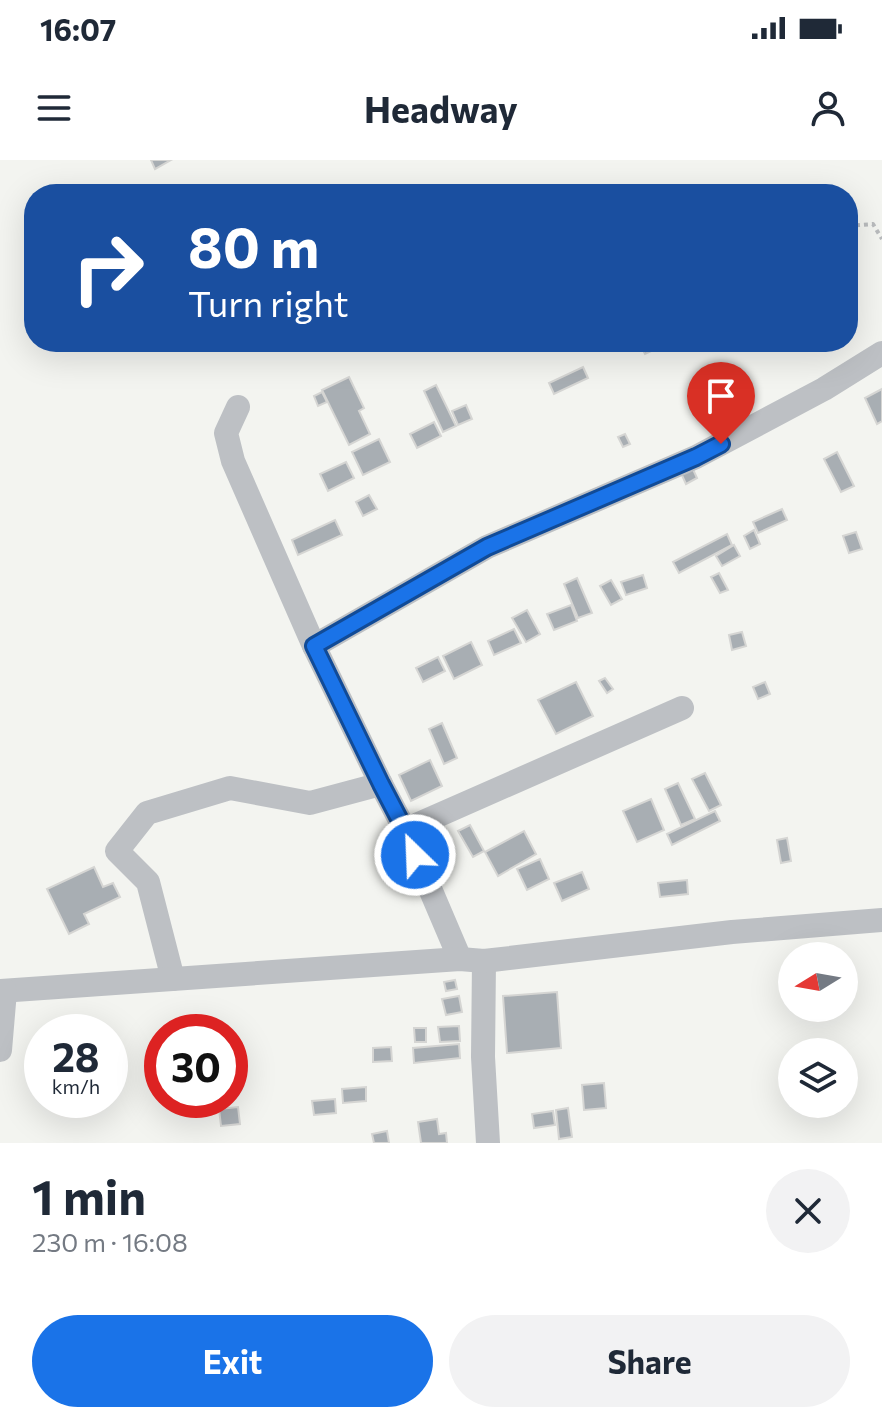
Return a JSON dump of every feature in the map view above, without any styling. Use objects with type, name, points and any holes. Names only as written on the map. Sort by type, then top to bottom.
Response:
[{"type":"street","points":[[314,646],[487,547],[696,457],[824,389],[882,353]]},
{"type":"street","points":[[238,407],[226,433],[233,461],[314,646],[472,960],[483,1057],[488,1143]]},
{"type":"street","points":[[405,830],[682,708]]},
{"type":"street","points":[[173,979],[148,882],[117,851],[147,813],[230,788],[310,803],[381,784]]},
{"type":"street","points":[[0,1050],[2,991],[472,960],[732,932],[882,920]]},
{"type":"path","points":[[858,225],[873,224],[882,239]]},
{"type":"building","points":[[151,160],[171,160],[155,169]]},
{"type":"building","points":[[583,367],[588,378],[554,394],[549,383]]},
{"type":"building","points":[[349,377],[364,408],[359,411],[370,434],[349,445],[322,390]]},
{"type":"building","points":[[436,385],[456,426],[443,432],[424,391]]},
{"type":"building","points":[[882,389],[882,421],[877,424],[865,398]]},
{"type":"building","points":[[322,392],[327,402],[318,406],[314,396]]},
{"type":"building","points":[[708,396],[713,405],[704,409],[700,400]]},
{"type":"building","points":[[466,405],[472,419],[458,425],[452,411]]},
{"type":"building","points":[[434,422],[441,436],[417,448],[410,434]]},
{"type":"building","points":[[625,434],[630,444],[623,447],[618,437]]},
{"type":"building","points":[[379,439],[390,462],[363,475],[352,452]]},
{"type":"building","points":[[837,452],[854,486],[841,492],[824,459]]},
{"type":"building","points":[[346,462],[354,478],[328,491],[320,474]]},
{"type":"building","points":[[691,465],[697,478],[686,484],[680,471]]},
{"type":"building","points":[[369,495],[377,509],[363,516],[356,502]]},
{"type":"building","points":[[782,509],[787,520],[758,533],[753,522]]},
{"type":"building","points":[[335,520],[342,535],[298,555],[292,540]]},
{"type":"building","points":[[754,530],[760,544],[750,549],[744,536]]},
{"type":"building","points":[[856,532],[862,549],[849,553],[843,536]]},
{"type":"building","points":[[727,534],[732,545],[679,573],[673,562]]},
{"type":"building","points":[[734,545],[740,556],[722,566],[716,556]]},
{"type":"building","points":[[719,573],[728,590],[720,593],[711,577]]},
{"type":"building","points":[[643,575],[647,588],[626,595],[621,582]]},
{"type":"building","points":[[577,578],[592,613],[578,618],[564,584]]},
{"type":"building","points":[[611,580],[622,599],[611,605],[600,586]]},
{"type":"building","points":[[571,605],[577,621],[554,630],[547,614]]},
{"type":"building","points":[[527,610],[540,634],[526,642],[512,618]]},
{"type":"building","points":[[514,629],[521,643],[494,655],[488,641]]},
{"type":"building","points":[[742,632],[746,646],[732,650],[729,635]]},
{"type":"building","points":[[471,642],[482,665],[454,679],[443,656]]},
{"type":"building","points":[[438,657],[445,671],[423,682],[416,668]]},
{"type":"building","points":[[605,678],[613,689],[607,693],[599,681]]},
{"type":"building","points":[[576,682],[593,716],[556,734],[538,700]]},
{"type":"building","points":[[765,682],[770,694],[758,699],[753,687]]},
{"type":"building","points":[[442,723],[457,758],[444,764],[429,729]]},
{"type":"building","points":[[430,760],[442,786],[411,801],[399,775]]},
{"type":"building","points":[[705,773],[721,805],[709,811],[692,779]]},
{"type":"building","points":[[678,783],[695,819],[681,825],[665,789]]},
{"type":"building","points":[[651,799],[664,830],[637,842],[623,811]]},
{"type":"building","points":[[715,811],[720,821],[672,845],[667,834]]},
{"type":"building","points":[[470,825],[484,851],[473,857],[458,831]]},
{"type":"building","points":[[524,831],[536,854],[498,876],[485,852]]},
{"type":"building","points":[[787,838],[791,861],[781,863],[777,840]]},
{"type":"building","points":[[540,859],[549,879],[527,890],[517,869]]},
{"type":"building","points":[[94,867],[103,887],[113,883],[120,897],[84,914],[89,924],[69,934],[47,889]]},
{"type":"building","points":[[582,872],[589,889],[562,901],[554,883]]},
{"type":"building","points":[[687,880],[688,894],[660,897],[658,883]]},
{"type":"building","points":[[455,980],[457,989],[446,991],[444,982]]},
{"type":"building","points":[[557,992],[561,1048],[507,1053],[503,996]]},
{"type":"building","points":[[459,996],[462,1012],[446,1015],[442,999]]},
{"type":"building","points":[[459,1026],[460,1041],[440,1042],[438,1027]]},
{"type":"building","points":[[414,1028],[426,1028],[426,1042],[415,1042]]},
{"type":"building","points":[[459,1044],[460,1058],[414,1063],[413,1048]]},
{"type":"building","points":[[391,1047],[392,1061],[373,1062],[373,1048]]},
{"type":"building","points":[[604,1083],[606,1108],[584,1110],[582,1085]]},
{"type":"building","points":[[366,1087],[366,1101],[343,1103],[342,1089]]},
{"type":"building","points":[[335,1099],[336,1113],[314,1115],[312,1101]]},
{"type":"building","points":[[568,1108],[572,1137],[559,1139],[556,1110]]},
{"type":"building","points":[[553,1111],[555,1125],[534,1128],[532,1114]]},
{"type":"building","points":[[220,1118],[239,1118],[240,1124],[221,1126]]},
{"type":"building","points":[[437,1119],[439,1134],[446,1133],[447,1143],[421,1143],[418,1122]]},
{"type":"building","points":[[387,1131],[389,1143],[374,1143],[372,1134]]},
{"type":"route","points":[[415,855],[314,646],[487,547],[721,444]]}]
